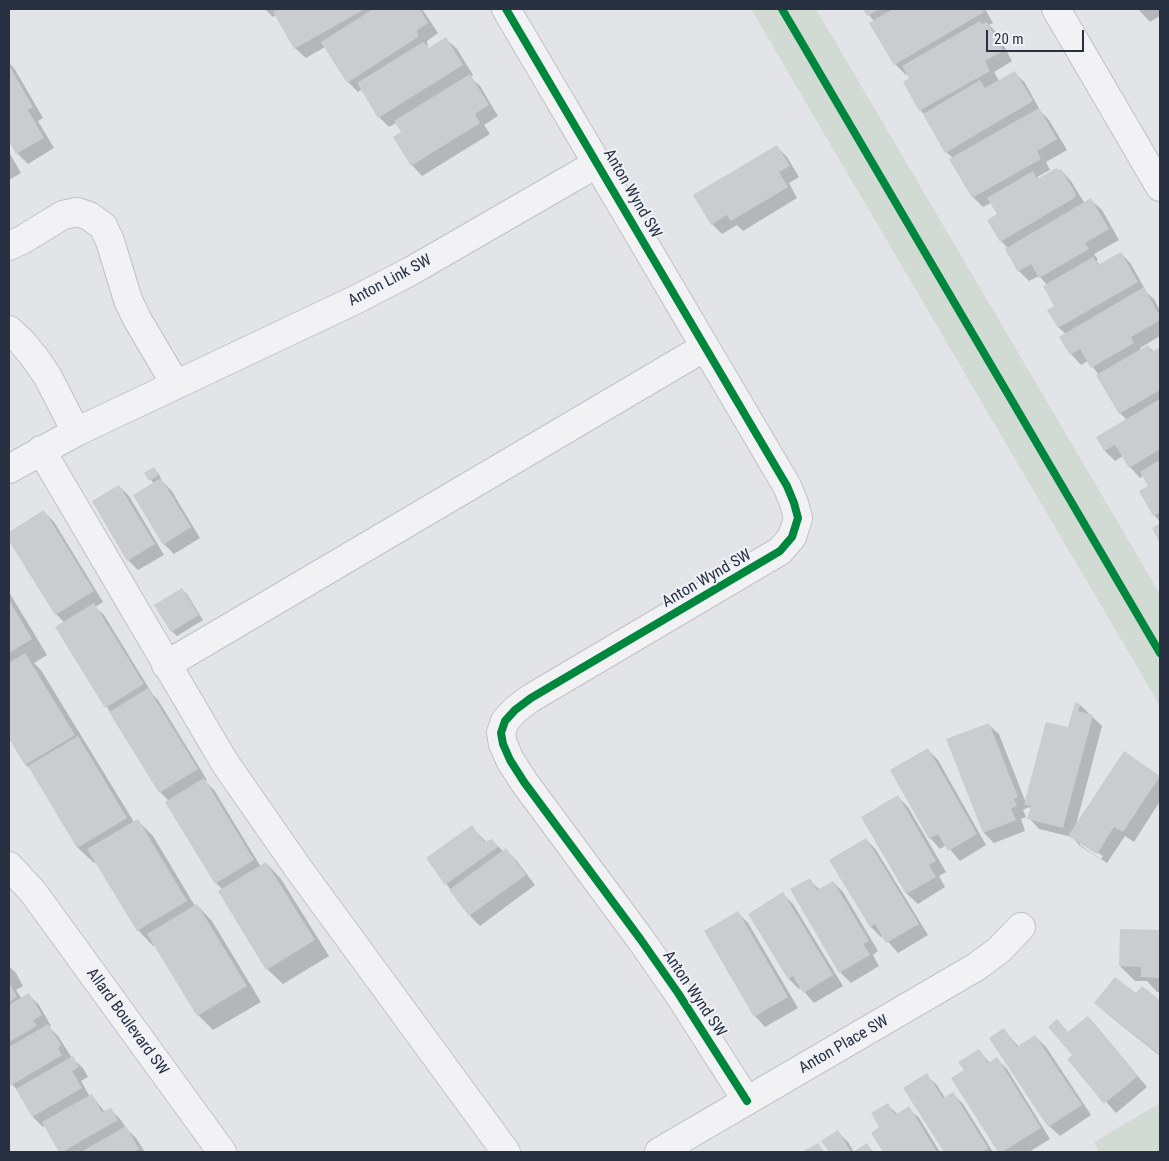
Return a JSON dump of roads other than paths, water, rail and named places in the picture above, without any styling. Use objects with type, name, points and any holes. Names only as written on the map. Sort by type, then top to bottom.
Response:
[{"type":"street","name":"Anton Wynd SW","points":[[506,9],[787,486],[798,518],[792,537],[780,550],[531,698],[515,710],[506,721],[501,733],[503,744],[510,760],[520,775],[641,940],[747,1101]]},
{"type":"street","points":[[1056,9],[1160,187]]},
{"type":"street","name":"Anton Link SW","points":[[9,469],[76,432],[355,300],[598,163]]},
{"type":"street","points":[[9,246],[63,215],[77,212],[89,216],[104,226],[128,300],[137,319],[176,385]]},
{"type":"street","points":[[9,330],[40,364],[76,432]]},
{"type":"street","points":[[166,666],[705,347]]},
{"type":"street","points":[[41,450],[166,666],[225,763],[264,820],[506,1152]]},
{"type":"street","name":"Allard Boulevard SW","points":[[9,849],[33,892]]},
{"type":"street","name":"Allard Boulevard SW","points":[[9,866],[33,892],[222,1152]]},
{"type":"street","name":"Anton Place SW","points":[[659,1152],[976,968],[999,950],[1021,927]]}]
